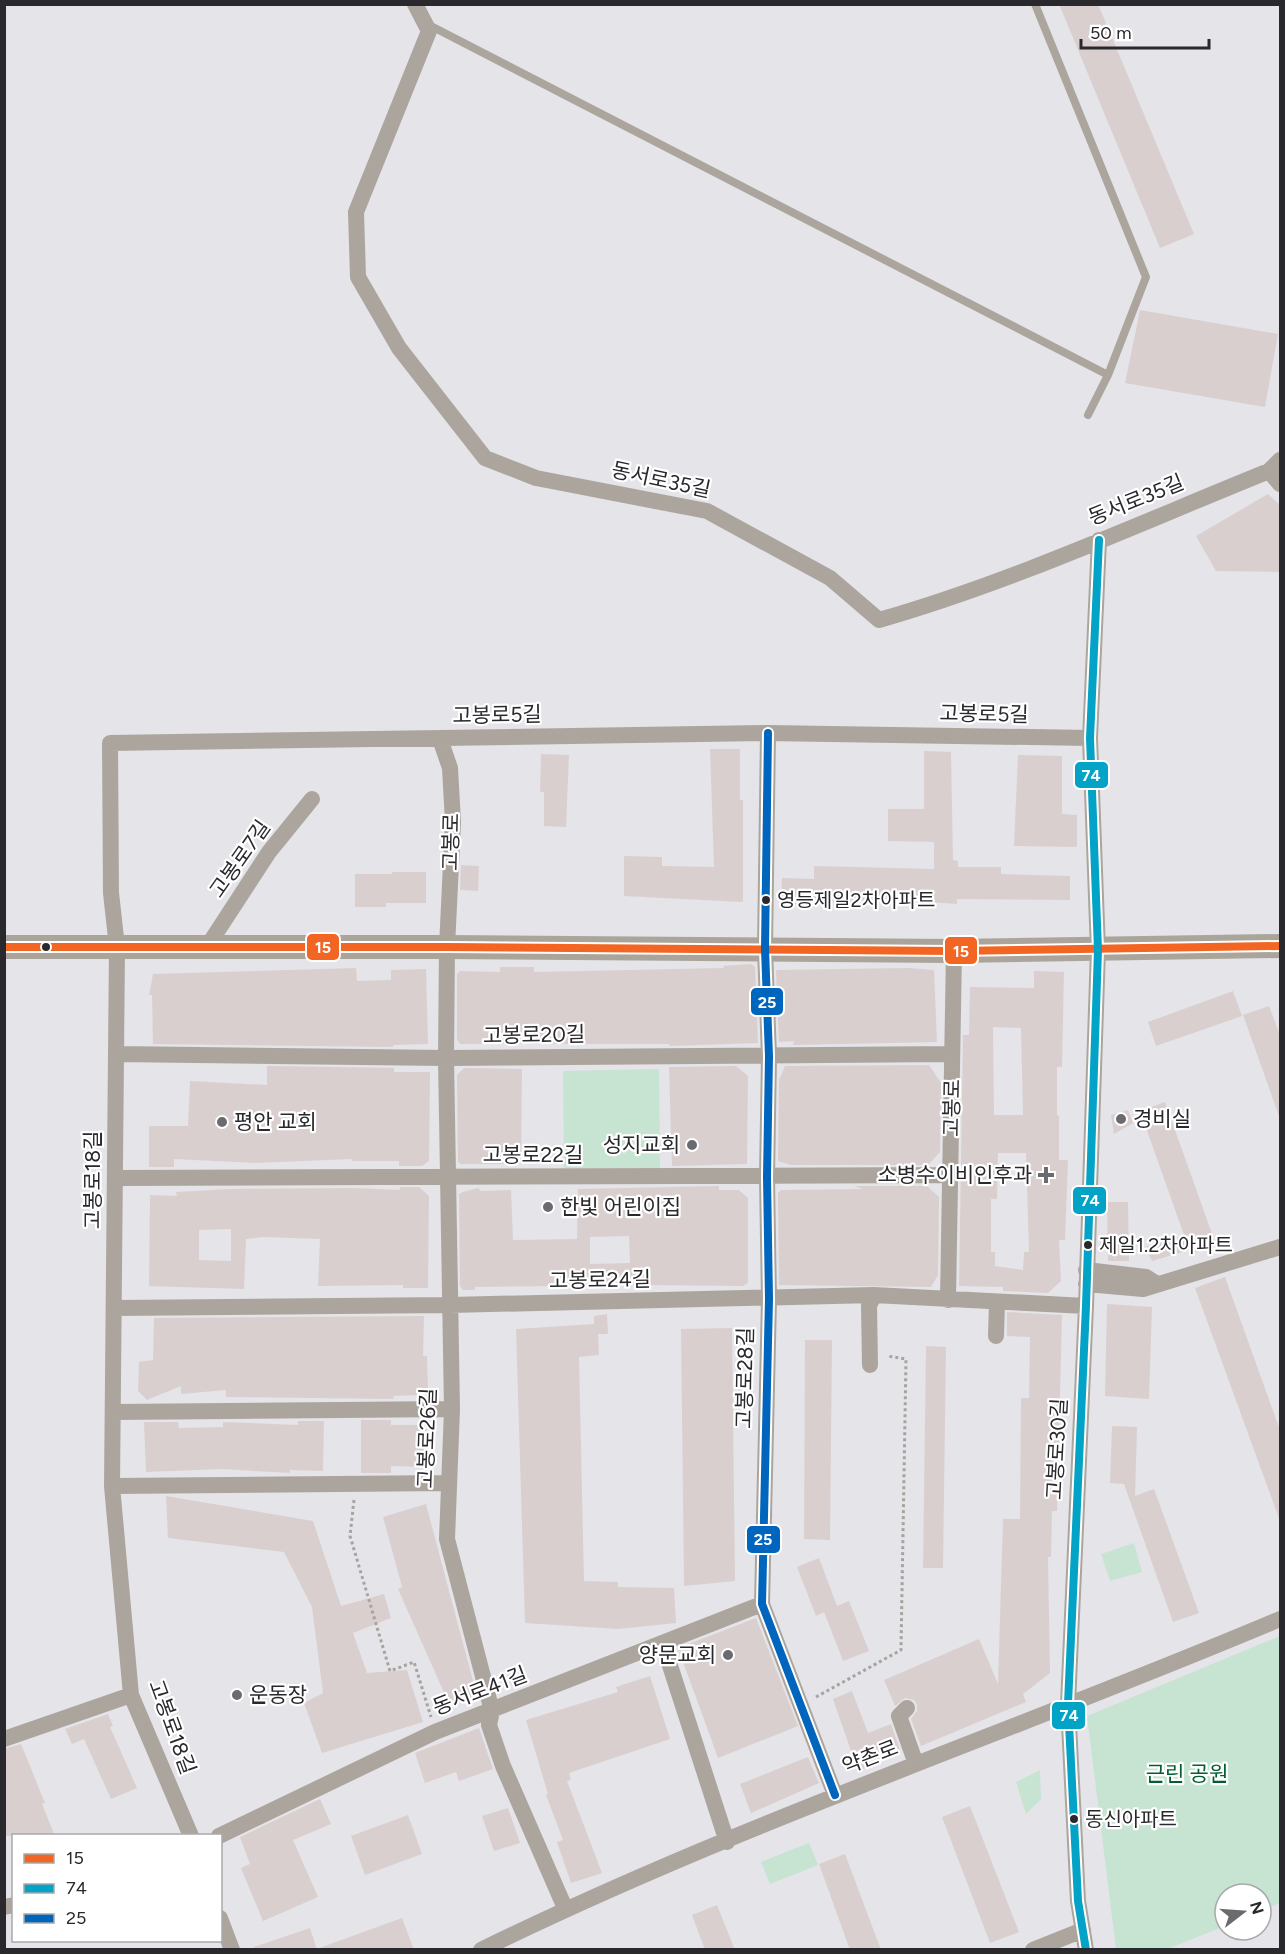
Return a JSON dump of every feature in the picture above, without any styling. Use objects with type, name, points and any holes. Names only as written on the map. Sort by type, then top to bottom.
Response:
[{"type":"street","points":[[415,4],[428,25]]},
{"type":"street","name":"동서로35길","points":[[428,25],[429,31],[416,66],[356,212],[358,277],[399,348],[485,458],[536,478],[707,511],[830,578],[879,620],[934,604],[1099,540],[1275,466]]},
{"type":"street","points":[[1275,466],[1281,484]]},
{"type":"street","points":[[1098,950],[1090,738],[1099,540]]},
{"type":"street","points":[[765,949],[768,733]]},
{"type":"street","name":"고봉로5길","points":[[117,947],[111,893],[110,743],[768,733],[1090,738]]},
{"type":"street","name":"고봉로","points":[[440,739],[450,768],[453,822],[447,947]]},
{"type":"street","name":"고봉로7길","points":[[207,947],[270,852],[312,800]]},
{"type":"street","points":[[4,947],[447,947],[954,951],[1281,946]]},
{"type":"street","name":"고봉로18길","points":[[117,947],[112,1486],[131,1695],[189,1834]]},
{"type":"street","name":"고봉로26길","points":[[447,947],[446,1058],[452,1409],[447,1539],[492,1711],[489,1725],[503,1766],[565,1908]]},
{"type":"street","name":"고봉로28길","points":[[765,949],[769,1056],[766,1177],[769,1299],[762,1605],[835,1795]]},
{"type":"street","name":"고봉로30길","points":[[1086,1950],[1078,1900],[1068,1704],[1086,1306],[1098,950]]},
{"type":"street","name":"고봉로","points":[[948,1300],[954,951]]},
{"type":"street","name":"고봉로20길","points":[[116,1054],[446,1058],[952,1054]]},
{"type":"street","name":"고봉로22길","points":[[116,1178],[951,1175]]},
{"type":"street","points":[[1086,1277],[1146,1276],[1157,1284],[1281,1247]]},
{"type":"street","points":[[870,1359],[869,1306],[874,1295]]},
{"type":"street","name":"고봉로24길","points":[[115,1308],[450,1305],[874,1295],[1086,1306]]},
{"type":"street","points":[[996,1336],[997,1303]]},
{"type":"street","points":[[114,1412],[452,1409]]},
{"type":"street","points":[[112,1486],[448,1483]]},
{"type":"street","name":"동서로41길","points":[[222,1835],[435,1732],[762,1605]]},
{"type":"street","name":"약촌로","points":[[481,1950],[565,1908],[835,1795],[1133,1681],[1281,1619]]},
{"type":"street","points":[[663,1644],[727,1842]]},
{"type":"street","points":[[4,1739],[131,1695]]},
{"type":"street","points":[[907,1708],[899,1716],[916,1764]]},
{"type":"street","points":[[222,1923],[232,1950]]},
{"type":"street","points":[[1033,1950],[1083,1930]]},
{"type":"lane","points":[[1035,4],[1146,277],[1108,375],[1088,415]]},
{"type":"lane","points":[[428,25],[1108,375]]},
{"type":"path","points":[[801,1705],[902,1650],[906,1359],[870,1359]]},
{"type":"path","points":[[356,1484],[350,1536],[364,1590],[390,1671],[414,1662],[435,1732]]},
{"type":"green space","points":[[659,1069],[660,1168],[564,1168],[563,1071]]},
{"type":"green space","points":[[1134,1543],[1142,1572],[1110,1581],[1101,1554]]},
{"type":"green space","name":"근린 공원","points":[[1280,1636],[1280,1903],[1273,1906],[1273,1882],[1213,1882],[1213,1931],[1167,1949],[1116,1949],[1087,1716]]},
{"type":"green space","points":[[1040,1770],[1041,1799],[1026,1814],[1016,1782]]},
{"type":"green space","points":[[809,1843],[818,1865],[770,1884],[761,1862]]},
{"type":"building","points":[[1059,4],[1098,4],[1194,234],[1160,248]]},
{"type":"building","points":[[1140,310],[1278,334],[1265,407],[1125,383]]},
{"type":"building","points":[[1268,494],[1281,506],[1281,572],[1216,571],[1196,536]]},
{"type":"building","points":[[710,749],[740,749],[740,800],[743,800],[743,902],[624,896],[624,856],[662,857],[662,866],[714,867]]},
{"type":"building","points":[[924,751],[951,752],[953,860],[958,861],[958,867],[1001,867],[1001,874],[1070,876],[1070,900],[957,899],[957,904],[886,899],[781,905],[782,878],[814,879],[814,866],[934,869],[934,842],[888,841],[888,809],[924,809]]},
{"type":"building","points":[[541,754],[569,755],[566,827],[544,826],[544,792],[540,792]]},
{"type":"building","points":[[1018,755],[1062,756],[1062,814],[1077,815],[1077,847],[1014,846]]},
{"type":"building","points":[[461,865],[479,866],[478,891],[460,890]]},
{"type":"building","points":[[392,872],[426,872],[426,903],[386,903],[386,907],[355,907],[355,874],[392,874]]},
{"type":"building","points":[[751,964],[755,967],[758,1043],[669,1046],[669,1044],[460,1044],[457,1039],[457,974],[460,971],[500,972],[500,967],[534,967],[534,972],[724,968],[723,966]]},
{"type":"building","points":[[356,968],[357,981],[391,980],[391,970],[426,969],[428,1044],[393,1045],[393,1047],[153,1044],[152,995],[149,995],[153,974]]},
{"type":"building","points":[[908,968],[934,970],[937,1042],[793,1045],[794,1041],[779,1042],[776,970]]},
{"type":"building","points":[[1034,971],[1064,972],[1062,1067],[1057,1067],[1059,1160],[1068,1160],[1065,1240],[1059,1240],[1061,1281],[1048,1293],[1003,1291],[1003,1287],[959,1286],[963,1035],[969,1035],[970,987],[1034,988]],"holes":[[[993,1027],[1021,1028],[1023,1115],[994,1115]],[[998,1153],[1026,1153],[1029,1252],[1024,1252],[1023,1270],[995,1266],[995,1252],[991,1252],[991,1199],[997,1199]]]},
{"type":"building","points":[[1233,991],[1242,1016],[1156,1046],[1148,1022]]},
{"type":"building","points":[[1269,1006],[1281,1038],[1279,1116],[1243,1015]]},
{"type":"building","points":[[929,1065],[941,1083],[940,1152],[928,1165],[790,1165],[778,1161],[779,1080],[785,1066]]},
{"type":"building","points":[[267,1066],[394,1068],[394,1072],[430,1072],[429,1161],[422,1166],[399,1166],[399,1161],[352,1161],[352,1159],[255,1163],[174,1159],[174,1167],[149,1167],[149,1126],[188,1126],[190,1081],[267,1085]]},
{"type":"building","points":[[736,1066],[748,1076],[747,1164],[672,1166],[669,1067]]},
{"type":"building","points":[[464,1068],[522,1069],[521,1164],[461,1164],[458,1162],[457,1075]]},
{"type":"building","points":[[1165,1102],[1216,1245],[1191,1254],[1189,1250],[1152,1261],[1145,1247],[1184,1235],[1140,1111]]},
{"type":"building","name":"경비실","points":[[1128,1110],[1133,1123],[1114,1134],[1111,1115]]},
{"type":"building","points":[[719,1186],[719,1190],[739,1190],[748,1198],[748,1283],[743,1286],[475,1287],[475,1290],[463,1290],[460,1286],[459,1194],[478,1188],[481,1191],[511,1190],[513,1240],[577,1239],[578,1189]],"holes":[[[629,1236],[630,1263],[590,1264],[590,1237]]]},
{"type":"building","points":[[854,1186],[927,1186],[939,1197],[938,1275],[931,1287],[779,1285],[778,1193],[781,1190],[863,1189]]},
{"type":"building","points":[[400,1187],[419,1187],[429,1196],[428,1288],[403,1288],[403,1285],[318,1286],[320,1239],[264,1237],[246,1239],[244,1289],[149,1286],[150,1195],[177,1196],[176,1192],[231,1189],[400,1190]],"holes":[[[231,1229],[231,1261],[199,1260],[199,1230]]]},
{"type":"building","points":[[1107,1202],[1128,1202],[1129,1261],[1108,1261]]},
{"type":"building","points":[[1225,1277],[1281,1433],[1281,1524],[1195,1288]]},
{"type":"building","points":[[1107,1304],[1152,1307],[1149,1399],[1105,1396]]},
{"type":"building","points":[[1007,1312],[1062,1315],[1057,1511],[1052,1511],[1051,1557],[1048,1557],[1050,1673],[1023,1694],[1026,1702],[921,1746],[911,1719],[917,1711],[917,1705],[914,1700],[905,1698],[895,1706],[884,1680],[979,1639],[998,1684],[1003,1519],[1020,1519],[1021,1398],[1029,1398],[1030,1337],[1007,1336]]},
{"type":"building","points":[[607,1314],[608,1334],[598,1334],[599,1355],[579,1357],[584,1581],[618,1582],[618,1587],[674,1588],[676,1623],[618,1629],[525,1623],[516,1329],[594,1324],[594,1316]]},
{"type":"building","points":[[424,1316],[423,1356],[427,1356],[428,1390],[420,1395],[393,1396],[394,1399],[226,1397],[226,1390],[181,1394],[181,1386],[147,1400],[138,1391],[139,1362],[153,1360],[154,1318]]},
{"type":"building","points":[[732,1328],[735,1581],[684,1586],[681,1329]]},
{"type":"building","points":[[805,1340],[832,1340],[830,1540],[804,1539]]},
{"type":"building","points":[[926,1346],[946,1347],[943,1568],[923,1568]]},
{"type":"building","points":[[361,1420],[391,1420],[391,1425],[422,1425],[427,1430],[426,1467],[391,1466],[391,1473],[361,1473]]},
{"type":"building","points":[[298,1421],[324,1421],[323,1471],[290,1470],[290,1473],[222,1469],[146,1472],[144,1422],[178,1422],[179,1428],[223,1427],[223,1422],[298,1425]]},
{"type":"building","points":[[1112,1426],[1137,1427],[1135,1496],[1154,1489],[1199,1613],[1173,1622],[1124,1484],[1110,1483]]},
{"type":"building","points":[[166,1496],[313,1521],[341,1606],[384,1594],[391,1618],[353,1633],[367,1673],[407,1670],[423,1722],[322,1753],[304,1703],[323,1693],[312,1607],[284,1552],[168,1538]]},
{"type":"building","points":[[426,1504],[477,1696],[450,1706],[398,1589],[402,1587],[383,1517]]},
{"type":"building","points":[[819,1558],[837,1606],[849,1601],[869,1651],[843,1661],[824,1612],[816,1616],[797,1567]]},
{"type":"building","points":[[756,1618],[798,1726],[718,1758],[678,1648]]},
{"type":"building","points":[[650,1676],[670,1739],[569,1773],[571,1780],[567,1781],[602,1873],[571,1883],[557,1842],[563,1840],[546,1795],[548,1794],[526,1720],[618,1692],[616,1687]]},
{"type":"building","points":[[852,1691],[868,1733],[891,1724],[901,1753],[858,1771],[833,1699]]},
{"type":"building","points":[[108,1714],[113,1726],[110,1727],[137,1788],[111,1799],[84,1739],[72,1744],[65,1729]]},
{"type":"building","points":[[479,1728],[493,1769],[459,1781],[456,1772],[425,1783],[415,1753]]},
{"type":"building","points":[[21,1744],[45,1803],[42,1804],[54,1834],[4,1836],[4,1749]]},
{"type":"building","points":[[808,1757],[819,1783],[751,1813],[740,1784]]},
{"type":"building","points":[[320,1799],[331,1824],[293,1840],[318,1897],[263,1921],[241,1868],[250,1864],[240,1837]]},
{"type":"building","points":[[970,1806],[1019,1932],[990,1943],[942,1817]]},
{"type":"building","points":[[508,1808],[520,1843],[494,1851],[482,1816]]},
{"type":"building","points":[[408,1815],[422,1854],[365,1875],[351,1836]]},
{"type":"building","points":[[845,1854],[881,1950],[850,1950],[819,1864]]},
{"type":"building","points":[[717,1905],[735,1950],[705,1950],[692,1915]]},
{"type":"building","points":[[402,1918],[414,1950],[322,1950],[322,1947]]},
{"type":"building","points":[[310,1928],[317,1950],[254,1950],[254,1947]]},
{"type":"transit line","name":"74","points":[[1086,1950],[1078,1901],[1068,1704],[1086,1306],[1098,950],[1090,738],[1099,540]]},
{"type":"transit line","name":"25","points":[[768,733],[765,949],[769,1056],[767,1177],[769,1299],[762,1604],[835,1795]]},
{"type":"transit line","name":"15","points":[[4,947],[447,947],[954,951],[1280,946]]},
{"type":"place","name":"영등제일2차아파트","points":[[766,900]]},
{"type":"place","name":"경비실","points":[[1121,1119]]},
{"type":"place","name":"평안 교회","points":[[222,1122]]},
{"type":"place","name":"성지교회","points":[[692,1145]]},
{"type":"place","name":"소병수이비인후과","points":[[1046,1175]]},
{"type":"place","name":"한빛 어린이집","points":[[548,1207]]},
{"type":"place","name":"제일1.2차아파트","points":[[1088,1245]]},
{"type":"place","name":"양문교회","points":[[728,1655]]},
{"type":"place","name":"운동장","points":[[237,1695]]},
{"type":"place","name":"동신아파트","points":[[1074,1819]]}]
